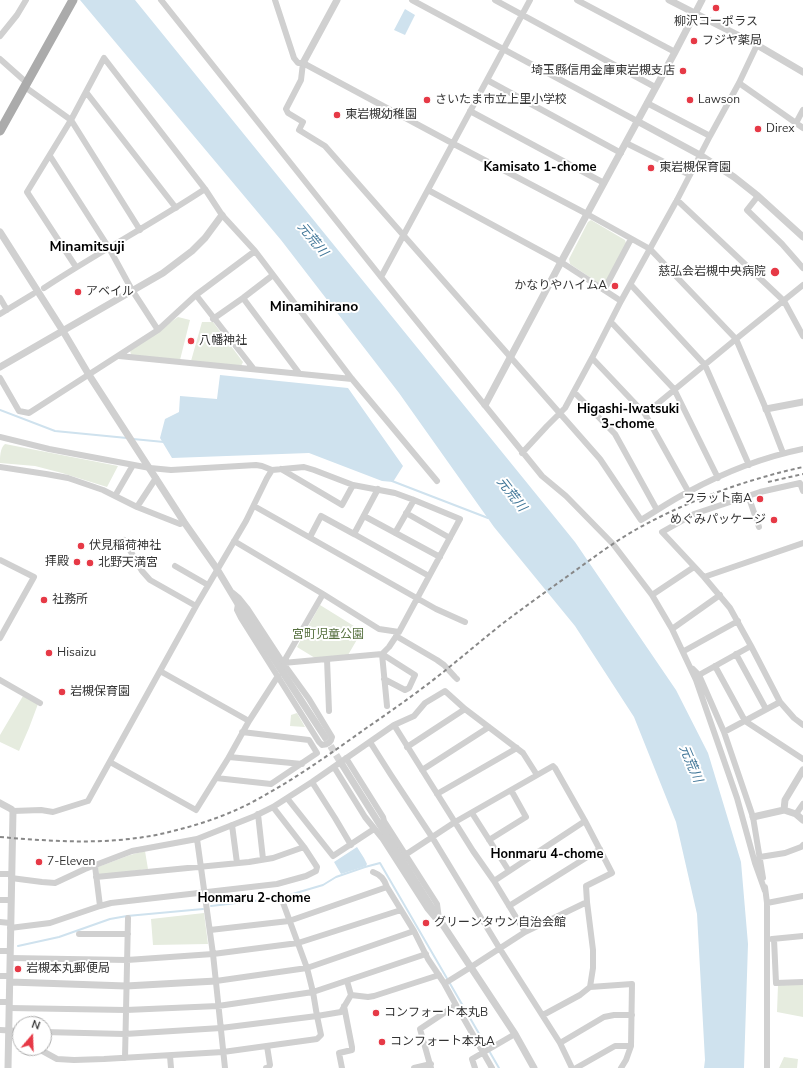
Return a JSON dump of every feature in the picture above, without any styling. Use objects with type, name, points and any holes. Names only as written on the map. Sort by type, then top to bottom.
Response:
[{"type":"main road","points":[[0,131],[71,1]]},
{"type":"street","points":[[0,36],[17,15],[26,0]]},
{"type":"street","points":[[161,0],[522,453],[542,476],[566,496],[613,544],[652,595],[691,666],[737,798],[755,864],[765,891]]},
{"type":"street","points":[[275,0],[294,58],[298,63],[303,63],[650,249],[736,338],[783,453]]},
{"type":"street","points":[[337,0],[303,63],[302,80],[286,109],[288,113],[303,122],[299,130],[325,146],[600,458],[640,520],[688,491],[749,465],[783,453],[803,449]]},
{"type":"street","points":[[412,0],[700,155],[734,177],[758,196],[803,237]]},
{"type":"street","points":[[495,0],[655,87]]},
{"type":"street","points":[[381,277],[530,0]]},
{"type":"street","points":[[577,0],[675,52]]},
{"type":"street","points":[[669,0],[758,45],[803,72]]},
{"type":"street","points":[[485,405],[702,0]]},
{"type":"street","points":[[522,453],[565,408],[677,200],[758,45]]},
{"type":"street","points":[[76,267],[27,192],[71,120],[104,58],[205,189],[222,215],[255,251],[352,378],[437,481]]},
{"type":"street","points":[[0,59],[26,85],[71,120],[140,230]]},
{"type":"street","points":[[487,80],[621,153]]},
{"type":"street","points":[[739,83],[803,128]]},
{"type":"street","points":[[86,92],[176,208]]},
{"type":"street","points":[[647,103],[710,136]]},
{"type":"street","points":[[796,123],[803,110]]},
{"type":"street","points":[[470,111],[604,183]]},
{"type":"street","points":[[626,143],[690,175]]},
{"type":"street","points":[[50,156],[109,248],[132,290],[158,330]]},
{"type":"street","points":[[44,288],[205,189]]},
{"type":"street","points":[[428,190],[561,262],[622,301]]},
{"type":"street","points":[[758,196],[747,210],[782,244],[803,268]]},
{"type":"street","points":[[677,200],[784,300],[803,336]]},
{"type":"street","points":[[0,367],[163,273],[192,251],[209,233],[222,215]]},
{"type":"street","points":[[0,232],[89,375],[184,522],[217,569],[238,604],[325,737]]},
{"type":"street","points":[[604,290],[631,239]]},
{"type":"street","points":[[0,378],[19,411],[29,413],[158,330],[196,296],[255,251]]},
{"type":"street","points":[[213,318],[243,298],[273,275]]},
{"type":"street","points":[[631,285],[705,365],[749,465]]},
{"type":"street","points":[[645,414],[736,338],[803,285]]},
{"type":"street","points":[[0,314],[33,294]]},
{"type":"street","points":[[196,296],[253,368]]},
{"type":"street","points":[[0,298],[7,310]]},
{"type":"street","points":[[243,298],[299,374]]},
{"type":"street","points":[[611,322],[674,389],[718,478]]},
{"type":"street","points":[[119,356],[352,378]]},
{"type":"street","points":[[592,358],[645,414],[688,491]]},
{"type":"street","points":[[574,392],[615,434],[657,510]]},
{"type":"street","points":[[766,409],[803,402]]},
{"type":"street","points":[[0,439],[133,465],[171,470],[256,465],[272,470],[304,467],[353,485],[395,493],[460,519],[397,634],[389,647],[382,654],[387,706]]},
{"type":"street","points":[[114,496],[133,465]]},
{"type":"street","points":[[0,467],[68,478],[103,490],[180,524],[184,522]]},
{"type":"street","points":[[281,469],[342,505],[353,485]]},
{"type":"street","points":[[0,802],[13,811],[41,810],[53,812],[88,801],[196,606],[254,506],[272,470]]},
{"type":"street","points":[[137,506],[156,478]]},
{"type":"street","points":[[803,491],[801,483],[748,496],[694,514],[662,532],[704,577],[730,608],[780,702],[794,718],[803,725]]},
{"type":"street","points":[[354,534],[378,489]]},
{"type":"street","points":[[748,496],[759,526]]},
{"type":"street","points":[[395,533],[414,500]]},
{"type":"street","points":[[254,506],[436,609],[466,622]]},
{"type":"street","points":[[406,513],[450,538]]},
{"type":"street","points":[[310,537],[321,516],[428,576]]},
{"type":"street","points":[[364,516],[440,557]]},
{"type":"street","points":[[124,540],[142,571],[150,580],[196,606]]},
{"type":"street","points":[[234,541],[379,629],[397,634],[444,665],[454,677],[457,678]]},
{"type":"street","points":[[704,577],[803,543]]},
{"type":"street","points":[[0,560],[34,577],[0,638]]},
{"type":"street","points":[[175,566],[208,585]]},
{"type":"street","points":[[652,595],[694,567]]},
{"type":"street","points":[[229,589],[247,608],[283,663],[309,699],[332,737],[331,742],[326,745],[322,745],[319,742],[241,618],[237,610],[238,604]]},
{"type":"street","points":[[283,663],[323,594]]},
{"type":"street","points":[[672,629],[720,595]]},
{"type":"street","points":[[684,651],[738,621]]},
{"type":"street","points":[[699,675],[751,646]]},
{"type":"street","points":[[283,663],[382,654],[415,675],[409,688],[405,690],[384,679]]},
{"type":"street","points":[[736,654],[766,709]]},
{"type":"street","points":[[327,659],[329,711]]},
{"type":"street","points":[[691,666],[699,675],[724,732],[753,817],[767,903],[767,1068]]},
{"type":"street","points":[[715,666],[745,721],[803,759]]},
{"type":"street","points":[[160,671],[249,721]]},
{"type":"street","points":[[110,762],[196,810],[229,757],[242,732],[278,676]]},
{"type":"street","points":[[0,680],[40,703]]},
{"type":"street","points":[[6,874],[42,882],[55,883],[132,851],[197,839],[232,825],[273,807],[394,725],[414,716],[425,703],[445,691],[465,709],[523,753],[537,775]]},
{"type":"street","points":[[724,732],[780,702]]},
{"type":"street","points":[[408,747],[465,709]]},
{"type":"street","points":[[394,725],[525,932]]},
{"type":"street","points":[[422,770],[489,727]]},
{"type":"street","points":[[216,778],[271,784],[317,753],[309,740],[242,732]]},
{"type":"street","points":[[370,742],[432,837],[500,949],[543,1015],[560,1043],[572,1068]]},
{"type":"street","points":[[437,794],[517,748]]},
{"type":"street","points":[[229,757],[302,764]]},
{"type":"street","points":[[346,758],[384,817],[384,821],[405,855],[437,904],[441,922]]},
{"type":"street","points":[[343,766],[441,922],[515,1034],[534,1068]]},
{"type":"street","points":[[405,855],[455,822],[552,766],[555,768],[612,873],[586,886],[593,968],[590,987]]},
{"type":"street","points":[[334,767],[349,793],[382,838],[427,908],[434,917],[441,922]]},
{"type":"street","points":[[784,810],[786,800],[803,770]]},
{"type":"street","points":[[312,782],[351,845]]},
{"type":"street","points":[[489,840],[526,817],[511,790]]},
{"type":"street","points":[[287,798],[333,856],[374,829]]},
{"type":"street","points":[[796,814],[803,804]]},
{"type":"street","points":[[0,922],[10,926],[50,923],[111,903],[278,884],[306,876],[316,871],[317,867],[304,847],[273,807]]},
{"type":"street","points":[[753,817],[784,810],[796,814],[803,820]]},
{"type":"street","points":[[12,1021],[9,1005],[11,900],[6,874],[13,811]]},
{"type":"street","points":[[472,813],[509,871]]},
{"type":"street","points":[[258,814],[263,859]]},
{"type":"street","points":[[494,881],[585,821]]},
{"type":"street","points":[[232,825],[237,863]]},
{"type":"street","points":[[197,839],[210,930],[225,1068]]},
{"type":"street","points":[[760,857],[785,853],[803,845]]},
{"type":"street","points":[[96,877],[274,858],[304,847]]},
{"type":"street","points":[[509,906],[600,849]]},
{"type":"street","points":[[95,866],[100,906]]},
{"type":"street","points":[[373,872],[384,879],[387,887],[456,1005],[487,1051],[492,1068]]},
{"type":"street","points":[[210,930],[289,920],[387,887]]},
{"type":"street","points":[[767,903],[803,896]]},
{"type":"street","points":[[0,900],[11,900]]},
{"type":"street","points":[[52,1056],[57,1059],[74,1060],[170,1056],[223,1052],[317,1039],[321,1035],[307,968],[282,900]]},
{"type":"street","points":[[447,982],[525,932],[587,902]]},
{"type":"street","points":[[0,951],[10,954],[127,960],[212,954],[298,943],[401,910]]},
{"type":"street","points":[[125,1058],[128,918]]},
{"type":"street","points":[[0,976],[10,979],[126,986],[216,981],[307,968],[414,931]]},
{"type":"street","points":[[79,934],[128,934]]},
{"type":"street","points":[[766,940],[803,936]]},
{"type":"street","points":[[774,939],[776,983],[803,982]]},
{"type":"street","points":[[0,1002],[9,1005],[126,1010],[218,1006],[313,992],[426,954]]},
{"type":"street","points":[[351,995],[374,996],[439,975]]},
{"type":"street","points":[[52,1032],[125,1034],[221,1028],[341,1012],[351,995],[347,980]]},
{"type":"street","points":[[543,1015],[580,995],[590,987],[632,984],[631,1046],[626,1060],[621,1068]]},
{"type":"street","points":[[414,1068],[431,1066],[420,1029],[456,1005]]},
{"type":"street","points":[[342,1068],[339,1053],[352,1050],[344,1006]]},
{"type":"street","points":[[560,1043],[604,1017],[614,1015],[632,1015]]},
{"type":"street","points":[[0,1030],[12,1031]]},
{"type":"street","points":[[475,1068],[472,1059],[515,1034]]},
{"type":"street","points":[[8,1068],[12,1043]]},
{"type":"street","points":[[266,1068],[270,1065],[267,1046]]},
{"type":"street","points":[[576,1068],[615,1046],[631,1046]]},
{"type":"street","points":[[170,1056],[171,1068]]},
{"type":"green space","points":[[591,220],[625,240],[626,243],[605,285],[603,286],[570,264],[569,259],[588,222]]},
{"type":"green space","points":[[178,317],[190,320],[180,360],[131,355],[130,350]]},
{"type":"green space","points":[[202,322],[213,322],[243,362],[241,366],[191,361]]},
{"type":"green space","points":[[5,444],[118,466],[107,487],[35,466],[0,463],[1,450]]},
{"type":"green space","name":"宮町児童公園","points":[[320,605],[362,631],[348,655],[315,658],[297,647]]},
{"type":"green space","points":[[23,696],[38,704],[19,751],[0,742],[0,735]]},
{"type":"green space","points":[[297,713],[305,727],[290,726],[291,715]]},
{"type":"green space","points":[[145,851],[148,869],[99,875],[98,867]]},
{"type":"green space","points":[[204,913],[208,944],[153,945],[151,919]]},
{"type":"green space","points":[[803,984],[803,1017],[777,1012],[778,985]]},
{"type":"green space","points":[[784,1057],[798,1059],[797,1068],[779,1068]]},
{"type":"water","name":"元荒川","points":[[80,0],[135,0],[575,542],[676,690],[708,753],[741,862],[748,944],[744,1068],[704,1068],[705,1060],[697,914],[676,822],[634,717],[575,626],[494,527],[399,393],[281,240]]},
{"type":"water","points":[[405,9],[415,15],[405,35],[394,30]]},
{"type":"water","points":[[220,375],[348,388],[403,466],[393,482],[382,481],[309,453],[172,458],[160,438],[165,419],[179,412],[180,396],[217,399]]},
{"type":"water","points":[[357,847],[367,864],[366,866],[341,874],[334,862]]},
{"type":"waterway","points":[[0,410],[55,431],[127,438]]},
{"type":"waterway","points":[[133,439],[164,442]]},
{"type":"waterway","points":[[392,481],[488,518]]},
{"type":"waterway","points":[[211,906],[279,898],[323,885],[336,877],[380,863],[499,1068]]},
{"type":"waterway","points":[[18,946],[59,937],[110,919],[203,909]]},
{"type":"tunnel","points":[[325,737],[343,766]]},
{"type":"railway","points":[[0,837],[67,841],[111,841],[133,839],[187,827],[239,809],[299,775],[394,709],[433,680],[510,618],[628,534],[697,500],[760,478],[803,467]]},
{"type":"railway","points":[[768,482],[803,474]]},
{"type":"place","name":"柳沢コーポラス","points":[[716,8]]},
{"type":"place","name":"フジヤ薬局","points":[[694,41]]},
{"type":"place","name":"埼玉縣信用金庫東岩槻支店","points":[[683,71]]},
{"type":"place","name":"さいたま市立上里小学校","points":[[427,100]]},
{"type":"place","name":"Lawson","points":[[690,100]]},
{"type":"place","name":"東岩槻幼稚園","points":[[337,115]]},
{"type":"place","name":"Direx","points":[[758,129]]},
{"type":"place","name":"東岩槻保育園","points":[[651,168]]},
{"type":"place","name":"慈弘会岩槻中央病院","points":[[775,272]]},
{"type":"place","name":"かなりやハイムA","points":[[615,286]]},
{"type":"place","name":"アベイル","points":[[78,292]]},
{"type":"place","name":"八幡神社","points":[[191,341]]},
{"type":"place","name":"フラット南A","points":[[760,499]]},
{"type":"place","name":"めぐみパッケージ","points":[[774,520]]},
{"type":"place","name":"伏見稲荷神社","points":[[81,546]]},
{"type":"place","name":"拝殿","points":[[77,562]]},
{"type":"place","name":"北野天満宮","points":[[90,563]]},
{"type":"place","name":"社務所","points":[[44,600]]},
{"type":"place","name":"Hisaizu","points":[[49,653]]},
{"type":"place","name":"岩槻保育園","points":[[62,692]]},
{"type":"place","name":"7-Eleven","points":[[39,862]]},
{"type":"place","name":"グリーンタウン自治会館","points":[[426,923]]},
{"type":"place","name":"岩槻本丸郵便局","points":[[18,969]]},
{"type":"place","name":"コンフォート本丸B","points":[[376,1013]]},
{"type":"place","name":"コンフォート本丸A","points":[[382,1042]]},
{"type":"district","name":"Kamisato 1-chome","points":[[540,168]]},
{"type":"district","name":"Minamitsuji","points":[[87,248]]},
{"type":"district","name":"Minamihirano","points":[[314,308]]},
{"type":"district","name":"Higashi-Iwatsuki 3-chome","points":[[628,418]]},
{"type":"district","name":"Honmaru 4-chome","points":[[547,855]]},
{"type":"district","name":"Honmaru 2-chome","points":[[254,899]]}]
